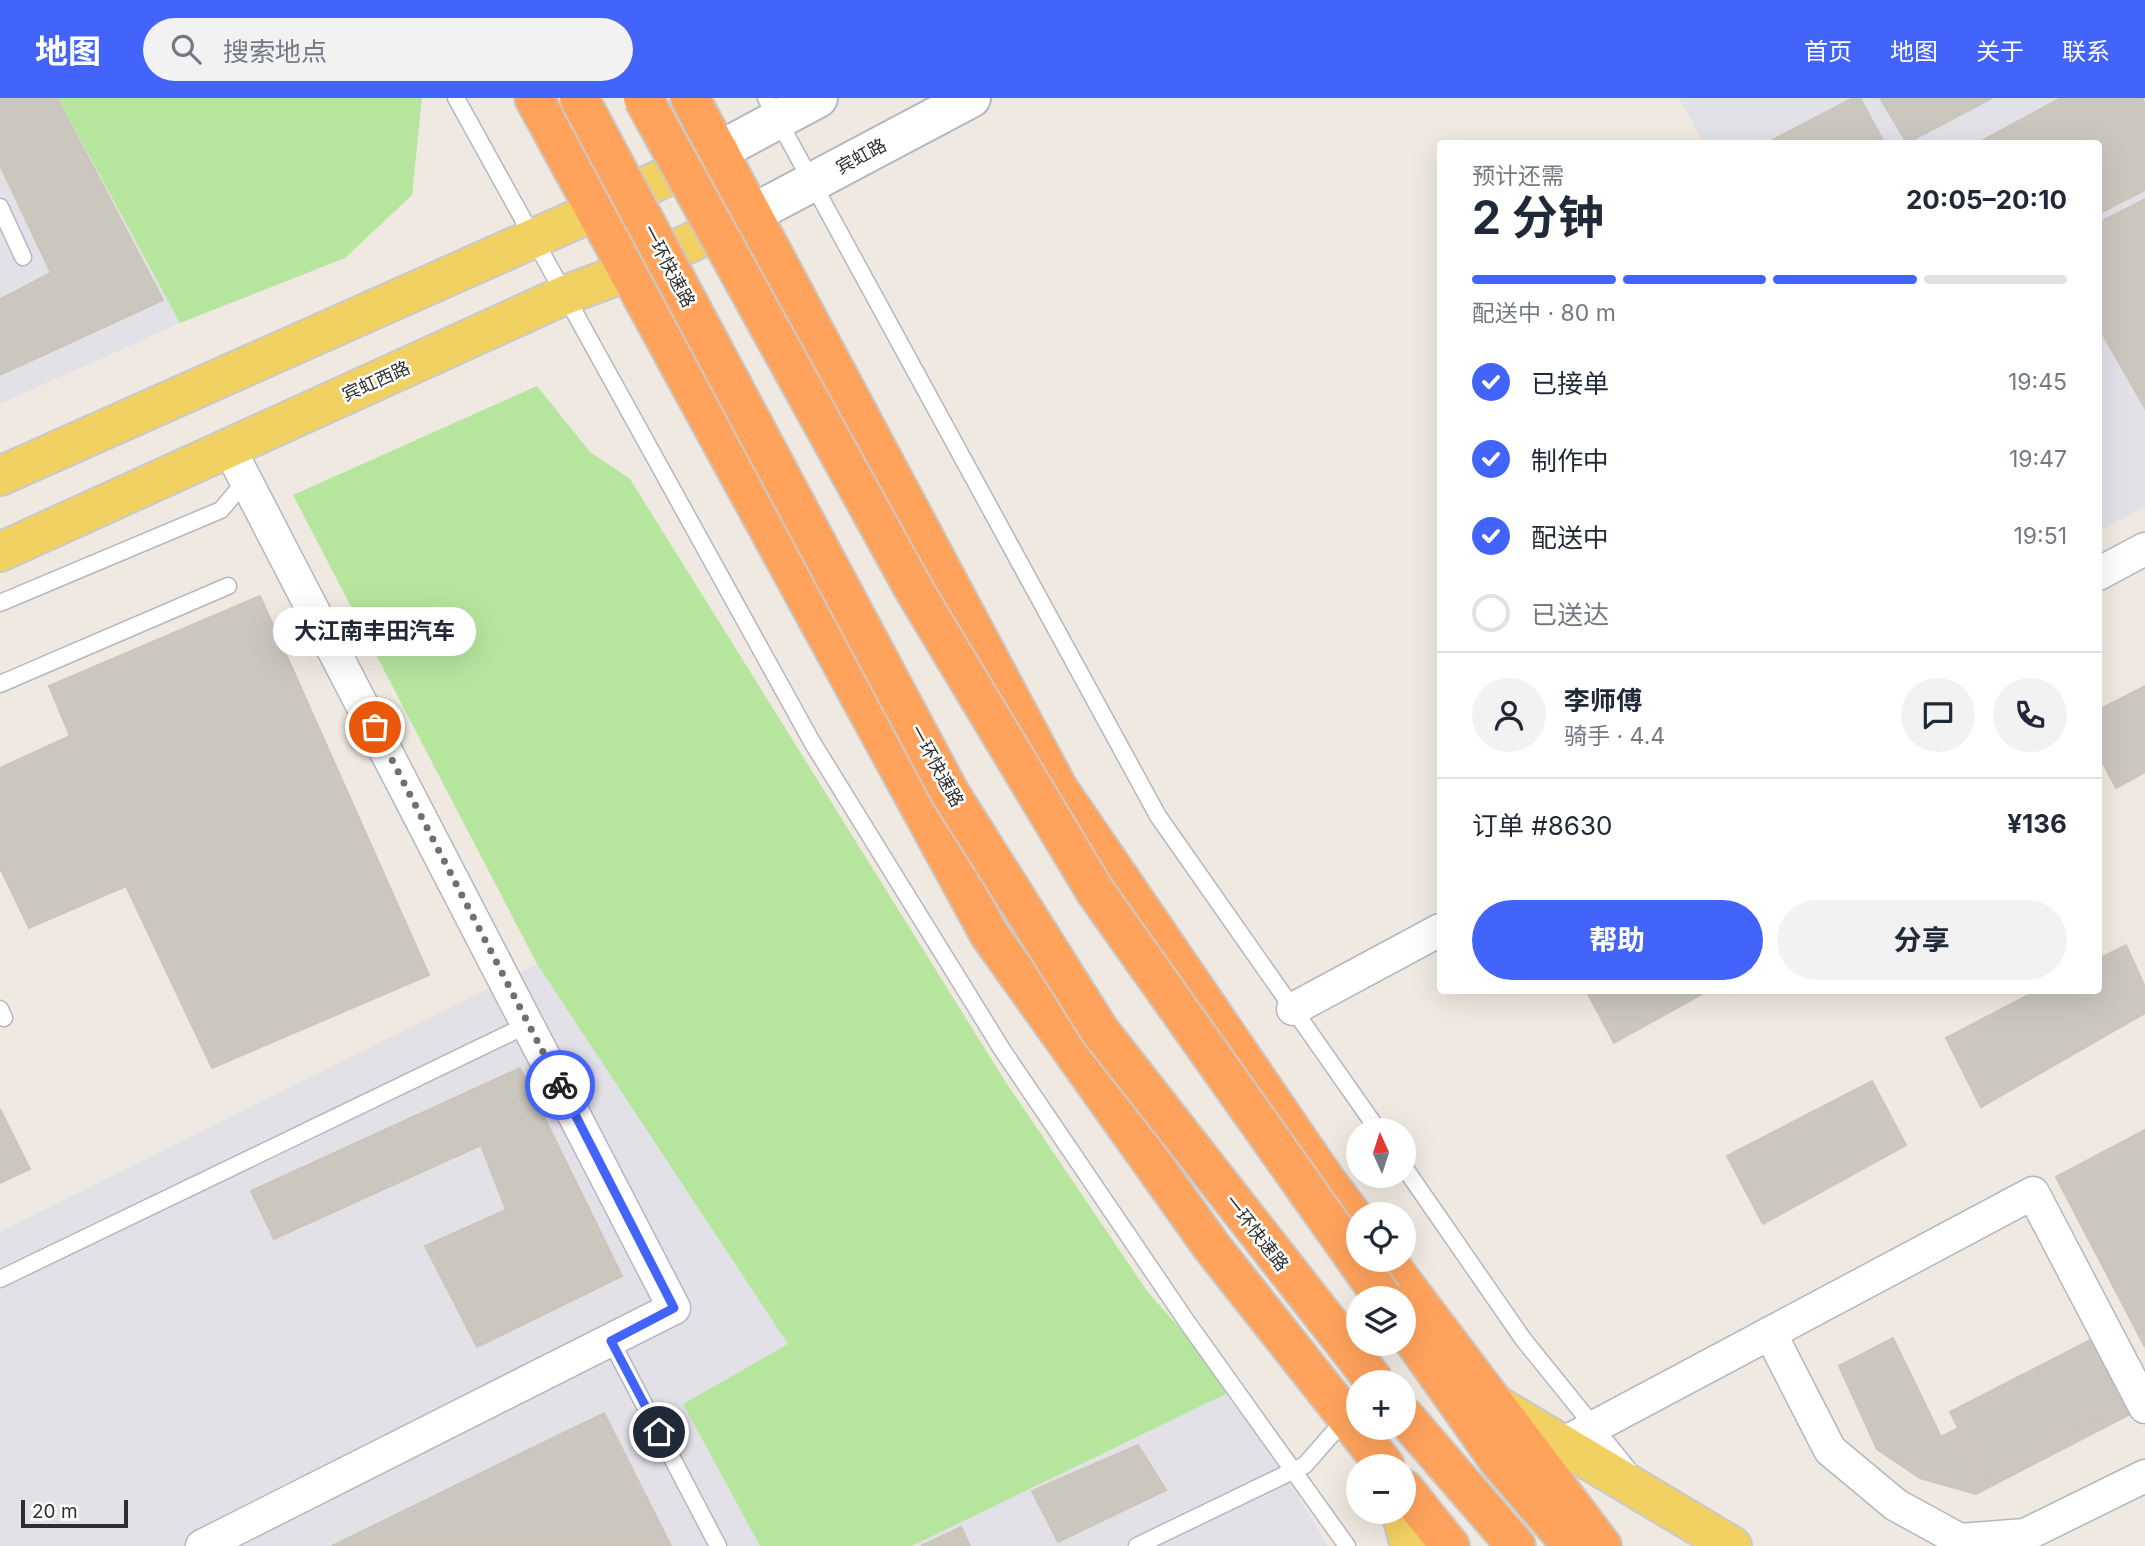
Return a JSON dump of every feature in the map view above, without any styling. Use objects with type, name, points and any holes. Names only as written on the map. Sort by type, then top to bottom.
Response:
[{"type":"highway","points":[[534,98],[989,934],[1212,1247],[1346,1418]]},
{"type":"highway","name":"一环快速路","points":[[579,98],[950,793],[1100,1031],[1366,1370]]},
{"type":"highway","points":[[643,98],[916,593],[1094,891],[1374,1286]]},
{"type":"highway","points":[[690,98],[1058,788],[1346,1207]]},
{"type":"highway","points":[[1395,1272],[1602,1546]]},
{"type":"highway","points":[[1416,1344],[1498,1460],[1572,1546]]},
{"type":"highway","points":[[1416,1430],[1516,1546]]},
{"type":"highway","points":[[1364,1440],[1375,1454]]},
{"type":"highway","points":[[1416,1504],[1450,1546]]},
{"type":"main road","points":[[0,476],[595,211],[719,150],[772,109],[818,98]]},
{"type":"main road","name":"宾虹路","points":[[752,214],[971,98]]},
{"type":"main road","name":"宾虹西路","points":[[0,552],[238,464],[565,295],[627,272],[752,214]]},
{"type":"main road","points":[[1493,1403],[1578,1436],[1652,1498],[1732,1546]]},
{"type":"main road","points":[[1404,1524],[1410,1546]]},
{"type":"street","points":[[202,1546],[674,1308],[238,464]]},
{"type":"street","points":[[2102,573],[2145,549]]},
{"type":"street","points":[[1293,1009],[1437,932]]},
{"type":"street","points":[[1578,1436],[2033,1193],[2145,1407]]},
{"type":"street","points":[[1770,1333],[1830,1450],[1896,1504],[1959,1540],[2025,1535],[2145,1476]]},
{"type":"lane","points":[[456,98],[812,742],[1003,1051],[1187,1322],[1347,1546]]},
{"type":"lane","points":[[772,109],[1158,816],[1370,1118]]},
{"type":"lane","points":[[0,207],[23,257]]},
{"type":"lane","points":[[0,603],[222,510],[238,464]]},
{"type":"lane","points":[[0,684],[228,586]]},
{"type":"lane","points":[[0,1279],[529,1024]]},
{"type":"lane","points":[[1416,1184],[1523,1339],[1578,1436]]},
{"type":"lane","points":[[611,1341],[718,1546]]},
{"type":"lane","points":[[1137,1546],[1305,1465],[1346,1418]]},
{"type":"shaded area","points":[[0,98],[58,98],[180,323],[0,404]]},
{"type":"shaded area","points":[[1679,98],[2145,98],[2145,507],[2102,529],[2102,140],[1702,140]]},
{"type":"shaded area","points":[[537,964],[788,1344],[683,1404],[760,1546],[0,1546],[0,1232]]},
{"type":"shaded area","points":[[1234,1390],[1328,1546],[912,1546]]},
{"type":"green space","points":[[58,98],[422,98],[412,195],[345,258],[180,323]]},
{"type":"green space","points":[[537,386],[590,452],[630,479],[1005,1081],[1147,1291],[1234,1390],[912,1546],[760,1546],[683,1404],[788,1344],[537,964],[293,495]]},
{"type":"building","points":[[0,98],[57,98],[163,300],[0,375],[0,299],[51,273],[0,165]]},
{"type":"building","points":[[1853,98],[1860,98],[1883,140],[1773,140]]},
{"type":"building","points":[[1880,98],[1992,98],[1913,140],[1905,140]]},
{"type":"building","points":[[2061,98],[2142,98],[2145,105],[2145,190],[2102,212],[2102,140],[1983,140]]},
{"type":"building","points":[[2145,199],[2145,408],[2102,333],[2102,221]]},
{"type":"building","points":[[260,596],[429,975],[212,1068],[126,886],[29,928],[0,868],[0,768],[70,736],[49,686]]},
{"type":"building","points":[[2145,686],[2145,772],[2116,788],[2102,762],[2102,708]]},
{"type":"building","points":[[2126,945],[2145,987],[2145,1013],[1981,1107],[1946,1038],[2030,994],[2102,994],[2102,957]]},
{"type":"building","points":[[1588,994],[1702,994],[1614,1043]]},
{"type":"building","points":[[520,1068],[622,1276],[477,1347],[425,1246],[506,1210],[481,1145],[274,1239],[251,1191]]},
{"type":"building","points":[[1872,1081],[1906,1145],[1763,1224],[1727,1156]]},
{"type":"building","points":[[0,1109],[30,1169],[0,1183]]},
{"type":"building","points":[[2145,1130],[2145,1347],[2056,1177]]},
{"type":"building","points":[[1893,1338],[1941,1437],[2103,1353],[2136,1411],[1976,1494],[1920,1478],[1877,1449],[1839,1366]]},
{"type":"building","points":[[2094,1338],[2128,1402],[1985,1481],[1950,1412]]},
{"type":"building","points":[[604,1413],[671,1546],[332,1546]]},
{"type":"building","points":[[1138,1445],[1166,1490],[1058,1542],[1032,1491]]},
{"type":"building","points":[[961,1527],[970,1546],[921,1546]]},
{"type":"way so far","points":[[375,727],[560,1085]]},
{"type":"place","name":"大江南丰田汽车","points":[[375,727]]},
{"type":"route","points":[[560,1085],[674,1308],[611,1341],[659,1432]]}]
